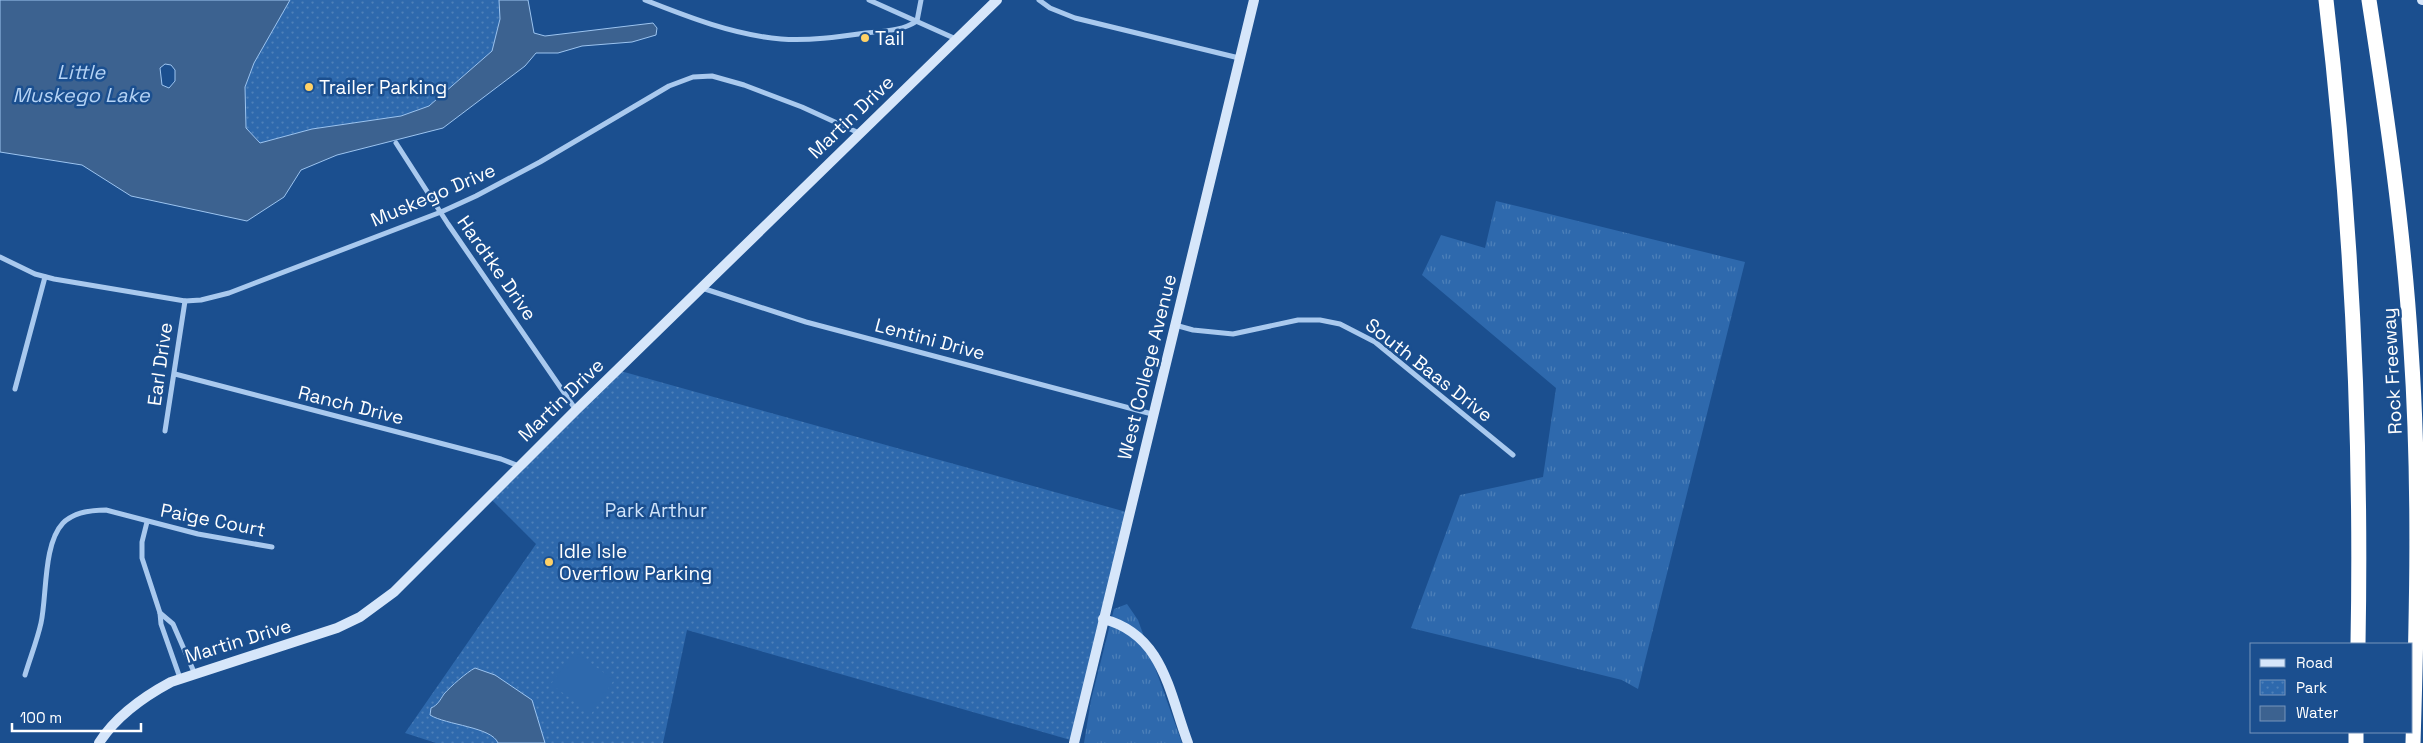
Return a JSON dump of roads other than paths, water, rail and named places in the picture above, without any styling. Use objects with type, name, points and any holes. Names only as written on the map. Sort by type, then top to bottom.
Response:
[{"type":"highway","name":"Rock Freeway","points":[[2326,4],[2340,137],[2352,299],[2359,468],[2358,643]]},
{"type":"highway","name":"Rock Freeway","points":[[2369,5],[2392,150],[2411,350],[2417,515],[2413,743]]},
{"type":"street","points":[[645,0],[708,23],[781,39],[829,38],[902,29],[917,21]]},
{"type":"street","points":[[869,0],[956,39]]},
{"type":"street","points":[[917,21],[921,0]]},
{"type":"street","name":"Martin Drive","points":[[99,743],[112,726],[139,701],[180,678],[194,672],[312,637],[360,617],[394,592],[576,410],[997,0]]},
{"type":"street","points":[[1039,0],[1050,8],[1075,18],[1240,58]]},
{"type":"street","name":"West College Avenue","points":[[1074,743],[1152,414],[1254,0]]},
{"type":"street","name":"Muskego Drive","points":[[0,256],[45,277],[185,300],[211,298],[244,288],[441,212],[518,174],[669,86],[693,77],[712,76],[744,85],[802,107],[859,133]]},
{"type":"street","name":"Hardtke Drive","points":[[396,143],[576,410]]},
{"type":"street","points":[[15,389],[45,277]]},
{"type":"street","name":"Lentini Drive","points":[[702,288],[806,322],[1152,414]]},
{"type":"street","name":"Earl Drive","points":[[165,432],[185,300]]},
{"type":"street","name":"South Baas Drive","points":[[1174,325],[1193,330],[1233,334],[1298,320],[1320,320],[1340,324],[1375,342],[1512,455]]},
{"type":"street","name":"Ranch Drive","points":[[175,374],[491,456],[519,466]]},
{"type":"street","name":"Paige Court","points":[[25,675],[41,622],[49,559],[54,538],[63,523],[74,515],[91,510],[106,510],[147,522],[272,547]]},
{"type":"street","points":[[147,522],[142,542],[142,558],[160,613],[161,624],[180,678]]},
{"type":"street","points":[[160,613],[173,624],[194,672]]},
{"type":"street","points":[[1103,619],[1134,631],[1153,651],[1188,743]]},
{"type":"water","name":"Little Muskego Lake","points":[[0,0],[290,0],[254,63],[245,87],[246,128],[260,143],[312,129],[401,116],[429,106],[492,51],[500,19],[499,0],[528,0],[534,33],[545,36],[653,23],[657,28],[656,35],[632,42],[582,46],[558,53],[536,53],[525,66],[443,128],[337,155],[301,170],[284,197],[247,221],[131,196],[82,165],[0,152]],"holes":[[[165,64],[171,65],[175,70],[175,81],[169,88],[162,85],[160,68]]]},
{"type":"water","points":[[475,668],[495,675],[532,700],[545,743],[498,743],[487,733],[430,715],[431,708],[437,704],[444,694],[463,676]]},
{"type":"place","name":"Tail","points":[[865,38]]},
{"type":"place","name":"Trailer Parking","points":[[309,87]]},
{"type":"place","name":"Idle Isle Overflow Parking","points":[[549,562]]},
{"type":"park label","name":"Park Arthur","points":[[656,510]]}]
